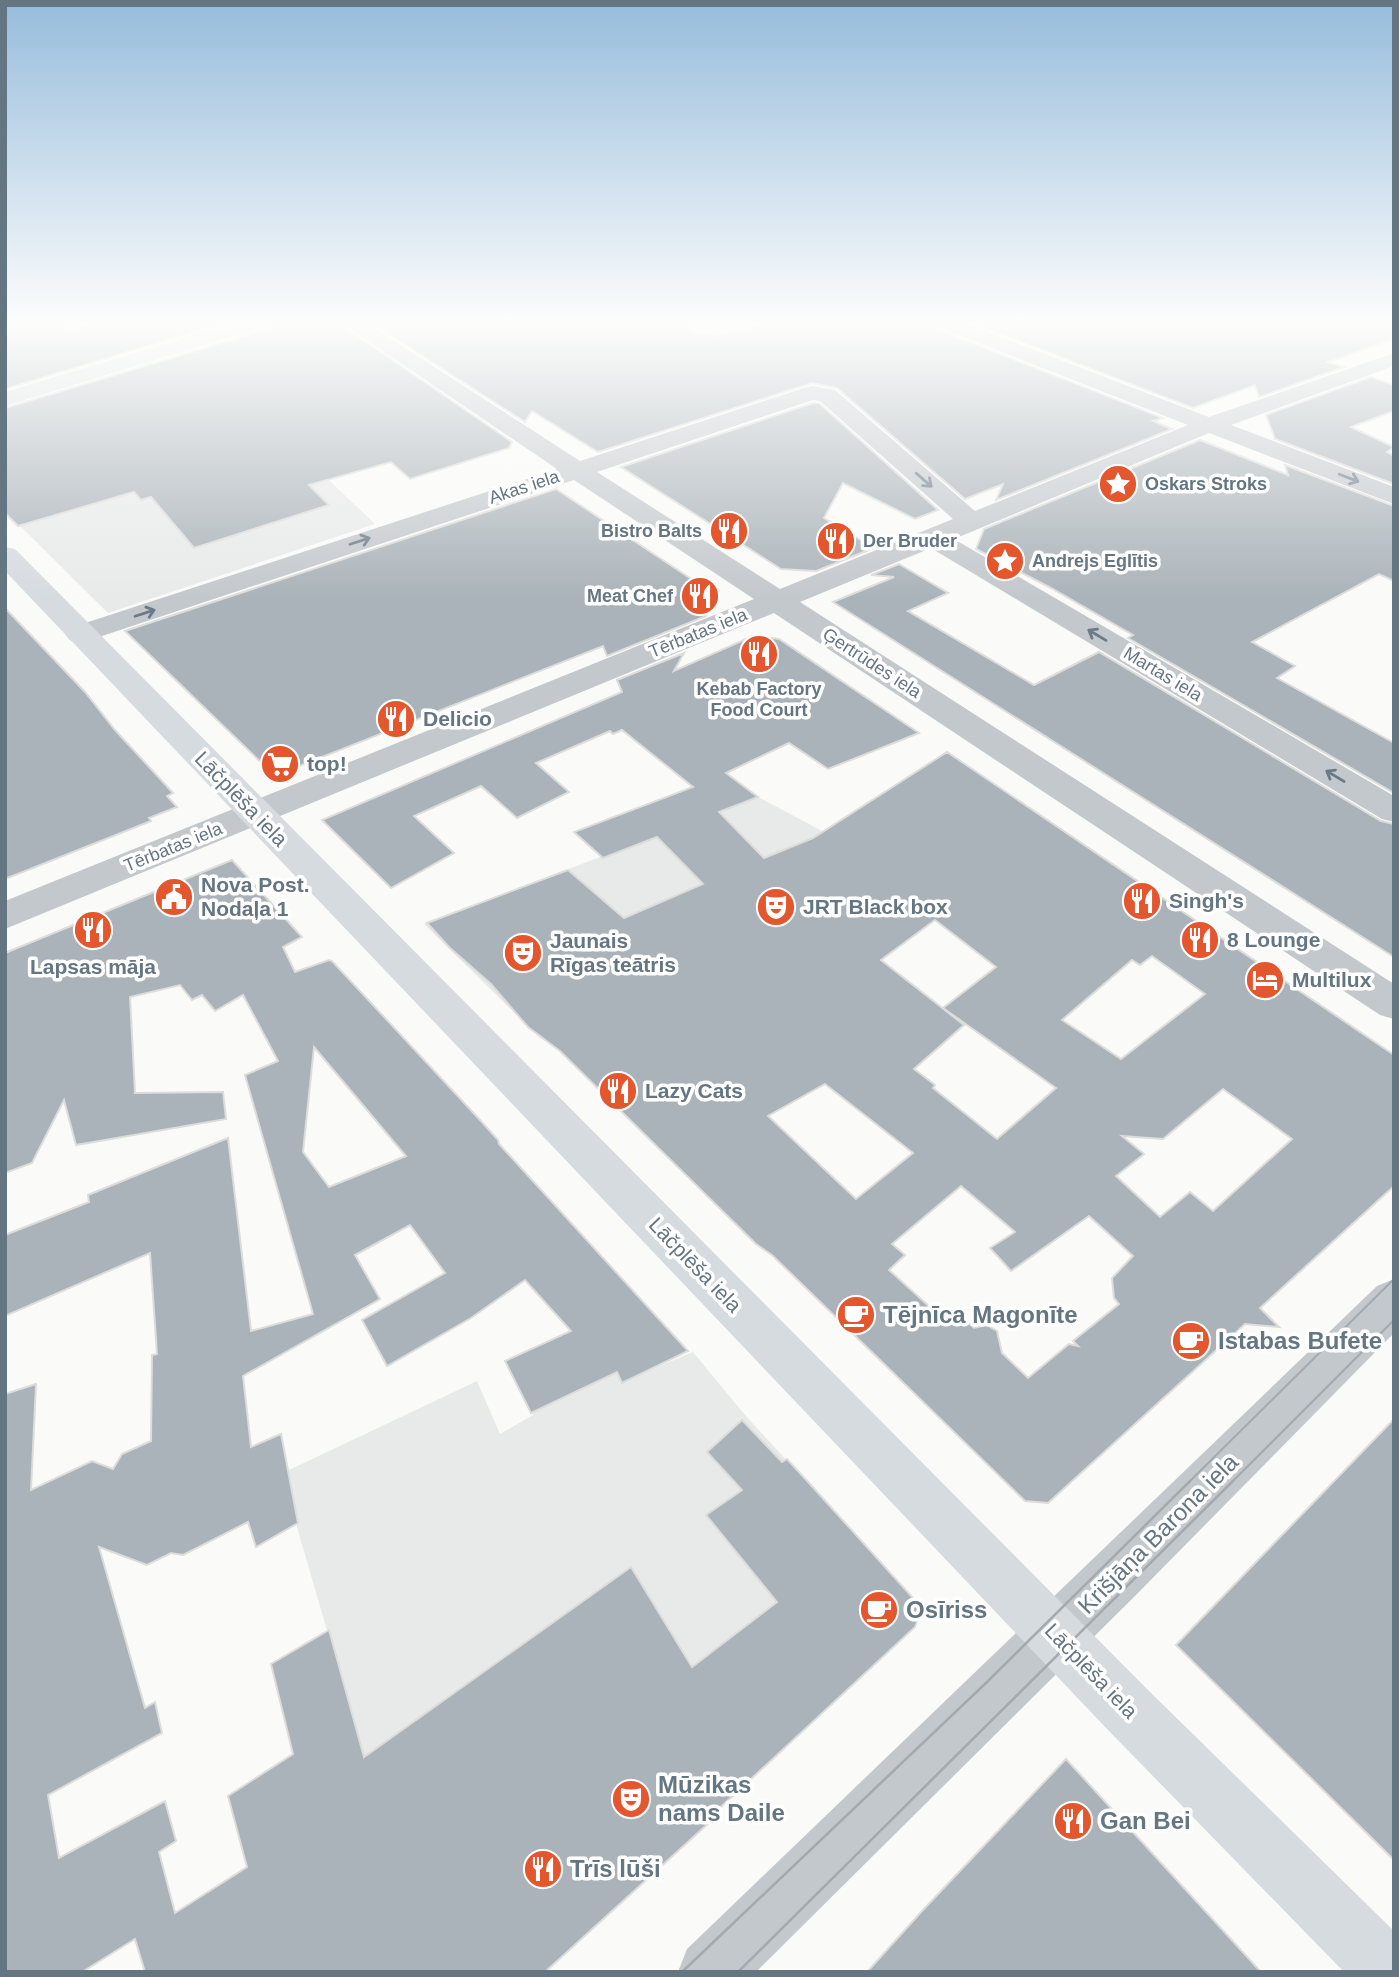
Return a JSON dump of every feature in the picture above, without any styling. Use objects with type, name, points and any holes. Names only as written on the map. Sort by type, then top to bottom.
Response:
[{"type":"main road","name":"Lāčplēša iela","points":[[5,555],[1056,1635],[1388,1972]]},
{"type":"street","name":"Ģertrūdes iela","points":[[491,414],[1394,1004]]},
{"type":"street","name":"Akas iela","points":[[80,634],[747,414]]},
{"type":"street","name":"Akas iela","points":[[847,414],[971,521]]},
{"type":"street","points":[[1180,414],[1394,496]]},
{"type":"street","name":"Tērbatas iela","points":[[5,916],[1238,414]]},
{"type":"street","name":"Martas iela","points":[[932,537],[1394,811]]},
{"type":"street","name":"Krišjāņa Barona iela","points":[[710,1972],[1394,1301]]},
{"type":"shaded area","points":[[292,445],[375,524],[108,613],[20,526],[134,492],[141,500]]},
{"type":"shaded area","points":[[758,797],[824,832],[741,947],[541,1039],[424,924]]},
{"type":"shaded area","points":[[693,1352],[745,1415],[913,1598],[919,1616],[915,1627],[710,1817],[364,1757],[296,1524],[287,1471],[477,1381],[500,1434],[533,1415],[532,1413],[617,1372],[622,1382]]},
{"type":"building","points":[[5,414],[472,414],[512,442],[509,448],[410,479],[391,462],[309,485],[329,505],[194,548],[151,497],[141,500],[134,492],[18,526],[5,513]]},
{"type":"building","points":[[513,414],[530,414],[525,422]]},
{"type":"building","points":[[537,414],[715,414],[598,452]]},
{"type":"building","points":[[779,414],[832,414],[938,510],[915,519],[843,483],[824,518],[874,548],[816,571],[781,569],[621,467]]},
{"type":"building","points":[[867,414],[1153,414],[1163,418],[1153,421],[1172,429],[996,500],[1003,484],[965,499]]},
{"type":"building","points":[[1385,414],[1351,427],[1394,447],[1387,452],[1394,456],[1394,484],[1275,439],[1266,415]]},
{"type":"building","points":[[1200,440],[1288,475],[1285,465],[1394,506],[1394,581],[1379,574],[1252,642],[1295,666],[1277,678],[1394,743],[1394,793],[1128,638],[1133,635],[976,549],[984,529]]},
{"type":"building","points":[[556,489],[717,596],[706,616],[607,656],[603,646],[284,772],[270,771],[125,631]]},
{"type":"building","points":[[899,564],[948,593],[908,611],[1034,685],[1099,652],[1381,821],[1394,824],[1394,957],[833,602],[894,577],[871,575]]},
{"type":"building","points":[[5,608],[85,692],[115,730],[173,793],[167,796],[177,807],[149,818],[151,821],[5,879]]},
{"type":"building","points":[[753,636],[779,639],[919,733],[828,769],[789,743],[726,773],[758,797],[719,812],[764,858],[813,838],[947,752],[1394,1055],[1394,1186],[1260,1308],[1279,1327],[1245,1324],[1048,1503],[1025,1501],[772,1255],[756,1244],[560,1051],[528,1027],[491,984],[450,948],[427,923],[568,870],[624,918],[703,884],[657,837],[603,858],[574,832],[693,787],[622,730],[613,734],[610,731],[536,763],[569,792],[517,818],[481,786],[414,816],[454,853],[391,888],[322,820],[622,692],[617,680],[684,653],[674,671]],"holes":[[[935,920],[996,967],[943,1008],[1056,1088],[997,1139],[933,1088],[935,1085],[914,1069],[964,1025],[881,960]],[[1152,956],[1205,994],[1121,1059],[1062,1020],[1132,960],[1140,965]],[[825,1084],[913,1153],[856,1199],[768,1116]],[[1223,1089],[1292,1139],[1213,1211],[1190,1192],[1160,1217],[1116,1176],[1144,1154],[1122,1136],[1163,1139]],[[961,1186],[1015,1232],[990,1248],[1011,1271],[1089,1216],[1133,1256],[1112,1278],[1114,1298],[1119,1304],[1073,1341],[1078,1346],[1069,1344],[1028,1378],[1002,1353],[997,1331],[987,1325],[974,1328],[954,1310],[942,1318],[889,1270],[905,1255],[892,1244]]]},
{"type":"building","points":[[232,860],[302,937],[283,947],[295,972],[332,961],[480,1120],[688,1351],[622,1383],[617,1372],[531,1413],[505,1361],[571,1331],[525,1280],[471,1318],[387,1366],[362,1320],[445,1273],[410,1225],[355,1255],[380,1299],[243,1376],[251,1447],[281,1434],[298,1523],[256,1547],[248,1522],[183,1555],[171,1553],[147,1565],[99,1547],[145,1708],[155,1702],[162,1733],[48,1795],[59,1858],[165,1801],[176,1841],[159,1852],[175,1913],[247,1867],[228,1796],[293,1754],[271,1664],[329,1630],[364,1757],[631,1567],[692,1667],[777,1602],[706,1515],[742,1490],[707,1452],[742,1420],[782,1462],[787,1459],[913,1598],[918,1607],[919,1616],[915,1627],[710,1817],[712,1820],[545,1972],[145,1972],[135,1939],[82,1972],[5,1972],[5,1394],[36,1384],[31,1490],[92,1461],[113,1469],[122,1454],[151,1441],[152,1355],[157,1354],[150,1253],[5,1316],[5,1235],[89,1202],[88,1195],[228,1138],[251,1331],[313,1314],[245,1075],[278,1061],[243,995],[215,1011],[202,995],[192,1000],[180,985],[130,997],[135,1093],[223,1092],[226,1119],[76,1145],[64,1100],[32,1163],[5,1173],[5,953]],"holes":[[[314,1047],[406,1156],[329,1187],[303,1152]]]},
{"type":"building","points":[[1394,1419],[1394,1860],[1176,1645]]},
{"type":"building","points":[[1066,1759],[1261,1972],[867,1972],[923,1910]]},
{"type":"tram line","points":[[1188,1483],[1394,1279]]},
{"type":"tram line","points":[[1233,1481],[1394,1320]]},
{"type":"tram line","points":[[682,1972],[987,1682],[1190,1481]]},
{"type":"tram line","points":[[738,1972],[1233,1481]]},
{"type":"place","name":"Oskars Stroks","points":[[1118,484]]},
{"type":"place","name":"Bistro Balts","points":[[729,531]]},
{"type":"place","name":"Der Bruder","points":[[836,541]]},
{"type":"place","name":"Andrejs Eglītis","points":[[1005,561]]},
{"type":"place","name":"Meat Chef","points":[[700,596]]},
{"type":"place","name":"Kebab Factory Food Court","points":[[759,654]]},
{"type":"place","name":"Delicio","points":[[396,719]]},
{"type":"place","name":"top!","points":[[280,764]]},
{"type":"place","name":"Nova Post. Nodaļa 1","points":[[174,897]]},
{"type":"place","name":"Singh's","points":[[1142,901]]},
{"type":"place","name":"JRT Black box","points":[[776,907]]},
{"type":"place","name":"Lapsas māja","points":[[93,930]]},
{"type":"place","name":"8 Lounge","points":[[1200,940]]},
{"type":"place","name":"Jaunais Rīgas teātris","points":[[523,953]]},
{"type":"place","name":"Multilux","points":[[1265,980]]},
{"type":"place","name":"Lazy Cats","points":[[618,1091]]},
{"type":"place","name":"Tējnīca Magonīte","points":[[856,1315]]},
{"type":"place","name":"Istabas Bufete","points":[[1191,1341]]},
{"type":"place","name":"Osīriss","points":[[879,1610]]},
{"type":"place","name":"Mūzikas nams Daile","points":[[631,1799]]},
{"type":"place","name":"Gan Bei","points":[[1073,1821]]},
{"type":"place","name":"Trīs lūši","points":[[543,1869]]}]
